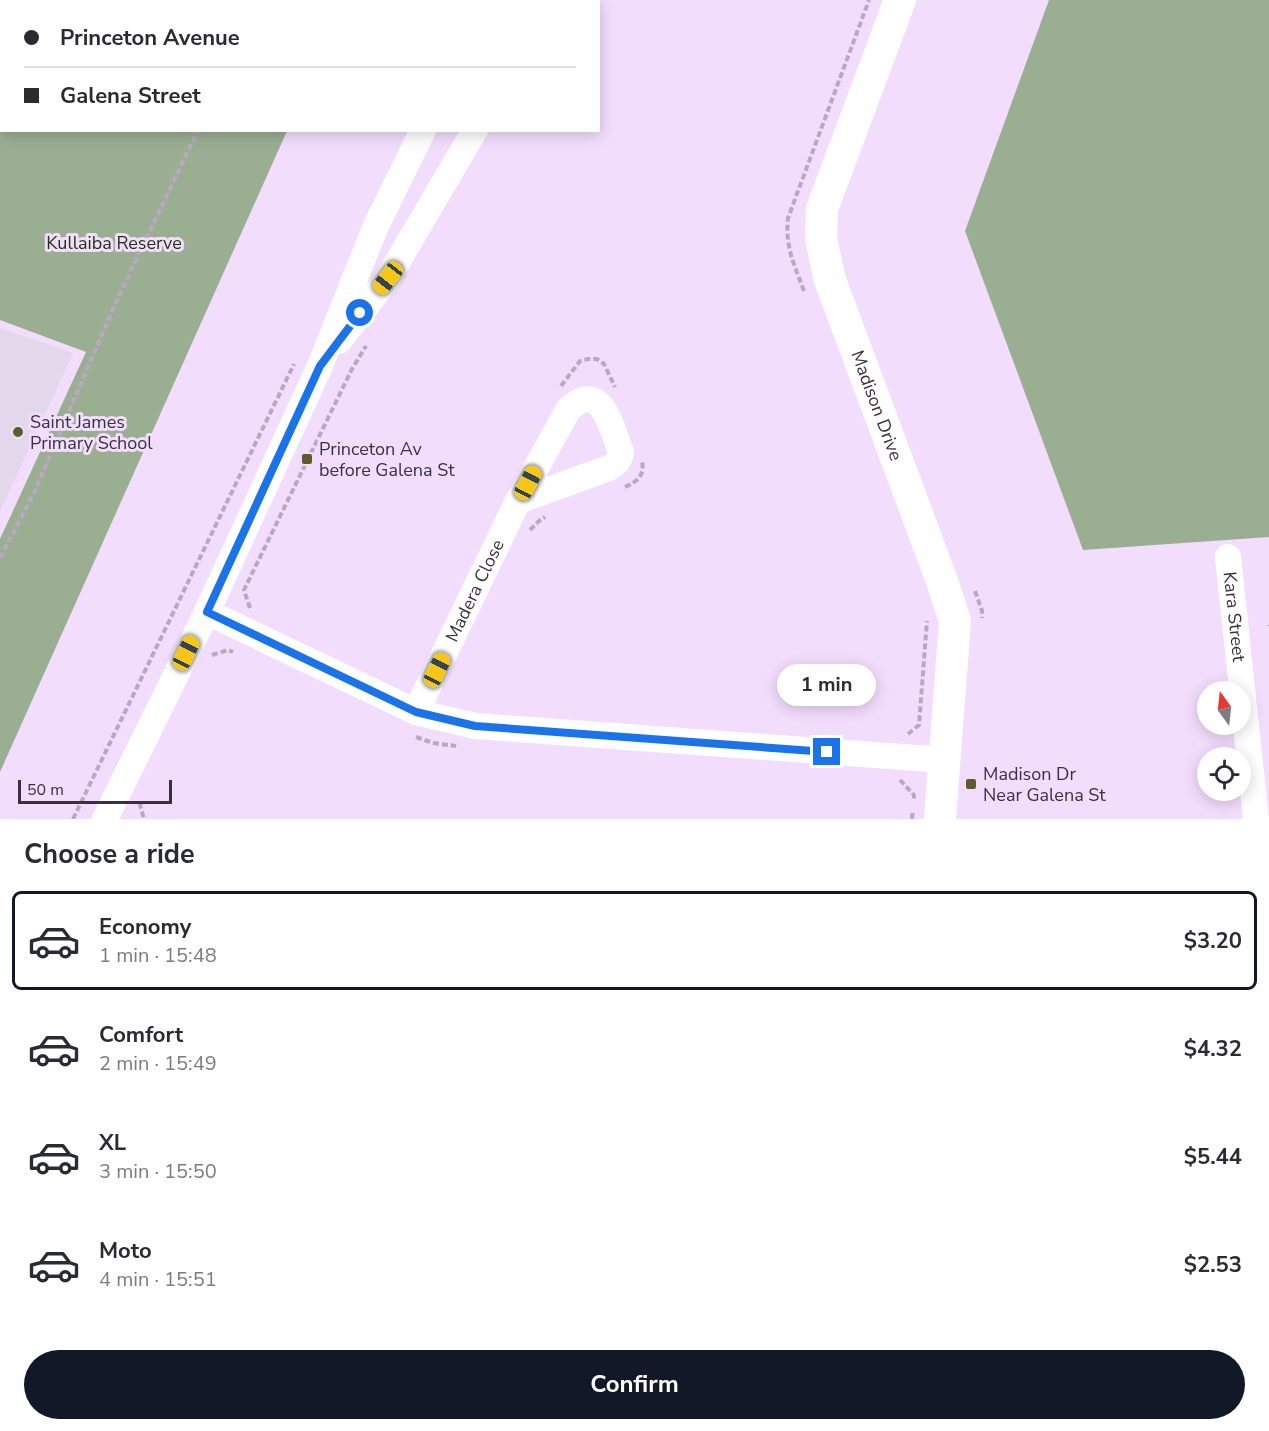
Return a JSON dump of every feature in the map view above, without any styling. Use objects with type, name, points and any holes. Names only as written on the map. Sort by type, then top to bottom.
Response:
[{"type":"main road","name":"Madison Drive","points":[[900,0],[822,209],[821,238],[830,280],[955,621],[940,819]]},
{"type":"street","points":[[105,819],[207,612],[308,362],[422,132]]},
{"type":"street","points":[[308,362],[388,278],[475,132]]},
{"type":"street","name":"Madera Close","points":[[416,712],[518,501]]},
{"type":"street","name":"Kara Street","points":[[1228,557],[1256,819]]},
{"type":"street","points":[[207,612],[416,712],[475,726],[944,760]]},
{"type":"path","points":[[806,297],[790,254],[786,235],[788,218],[869,0]]},
{"type":"path","points":[[0,558],[33,495],[116,302],[197,132]]},
{"type":"path","points":[[250,608],[244,590],[352,369],[368,343]]},
{"type":"path","points":[[556,394],[580,361],[597,359],[604,364],[619,396]]},
{"type":"path","points":[[73,819],[308,362]]},
{"type":"path","points":[[621,488],[639,479],[644,470],[641,457]]},
{"type":"path","points":[[528,532],[547,516]]},
{"type":"path","points":[[974,590],[982,612],[981,623]]},
{"type":"path","points":[[905,737],[919,725],[927,620]]},
{"type":"shaded area","name":"Saint James Primary School","points":[[0,328],[73,353],[0,511]]},
{"type":"green space","points":[[1049,0],[1269,0],[1269,537],[1083,550],[965,231]]},
{"type":"green space","name":"Kullaiba Reserve","points":[[0,132],[287,132],[0,772],[0,539],[86,352],[0,320]]},
{"type":"place","name":"Saint James Primary School","points":[[18,432]]},
{"type":"place","name":"Princeton Av before Galena St","points":[[307,459]]},
{"type":"place","name":"Madison Dr Near Galena St","points":[[971,784]]},
{"type":"route","points":[[360,313],[320,366],[207,612],[416,712],[475,726],[827,752]]}]
